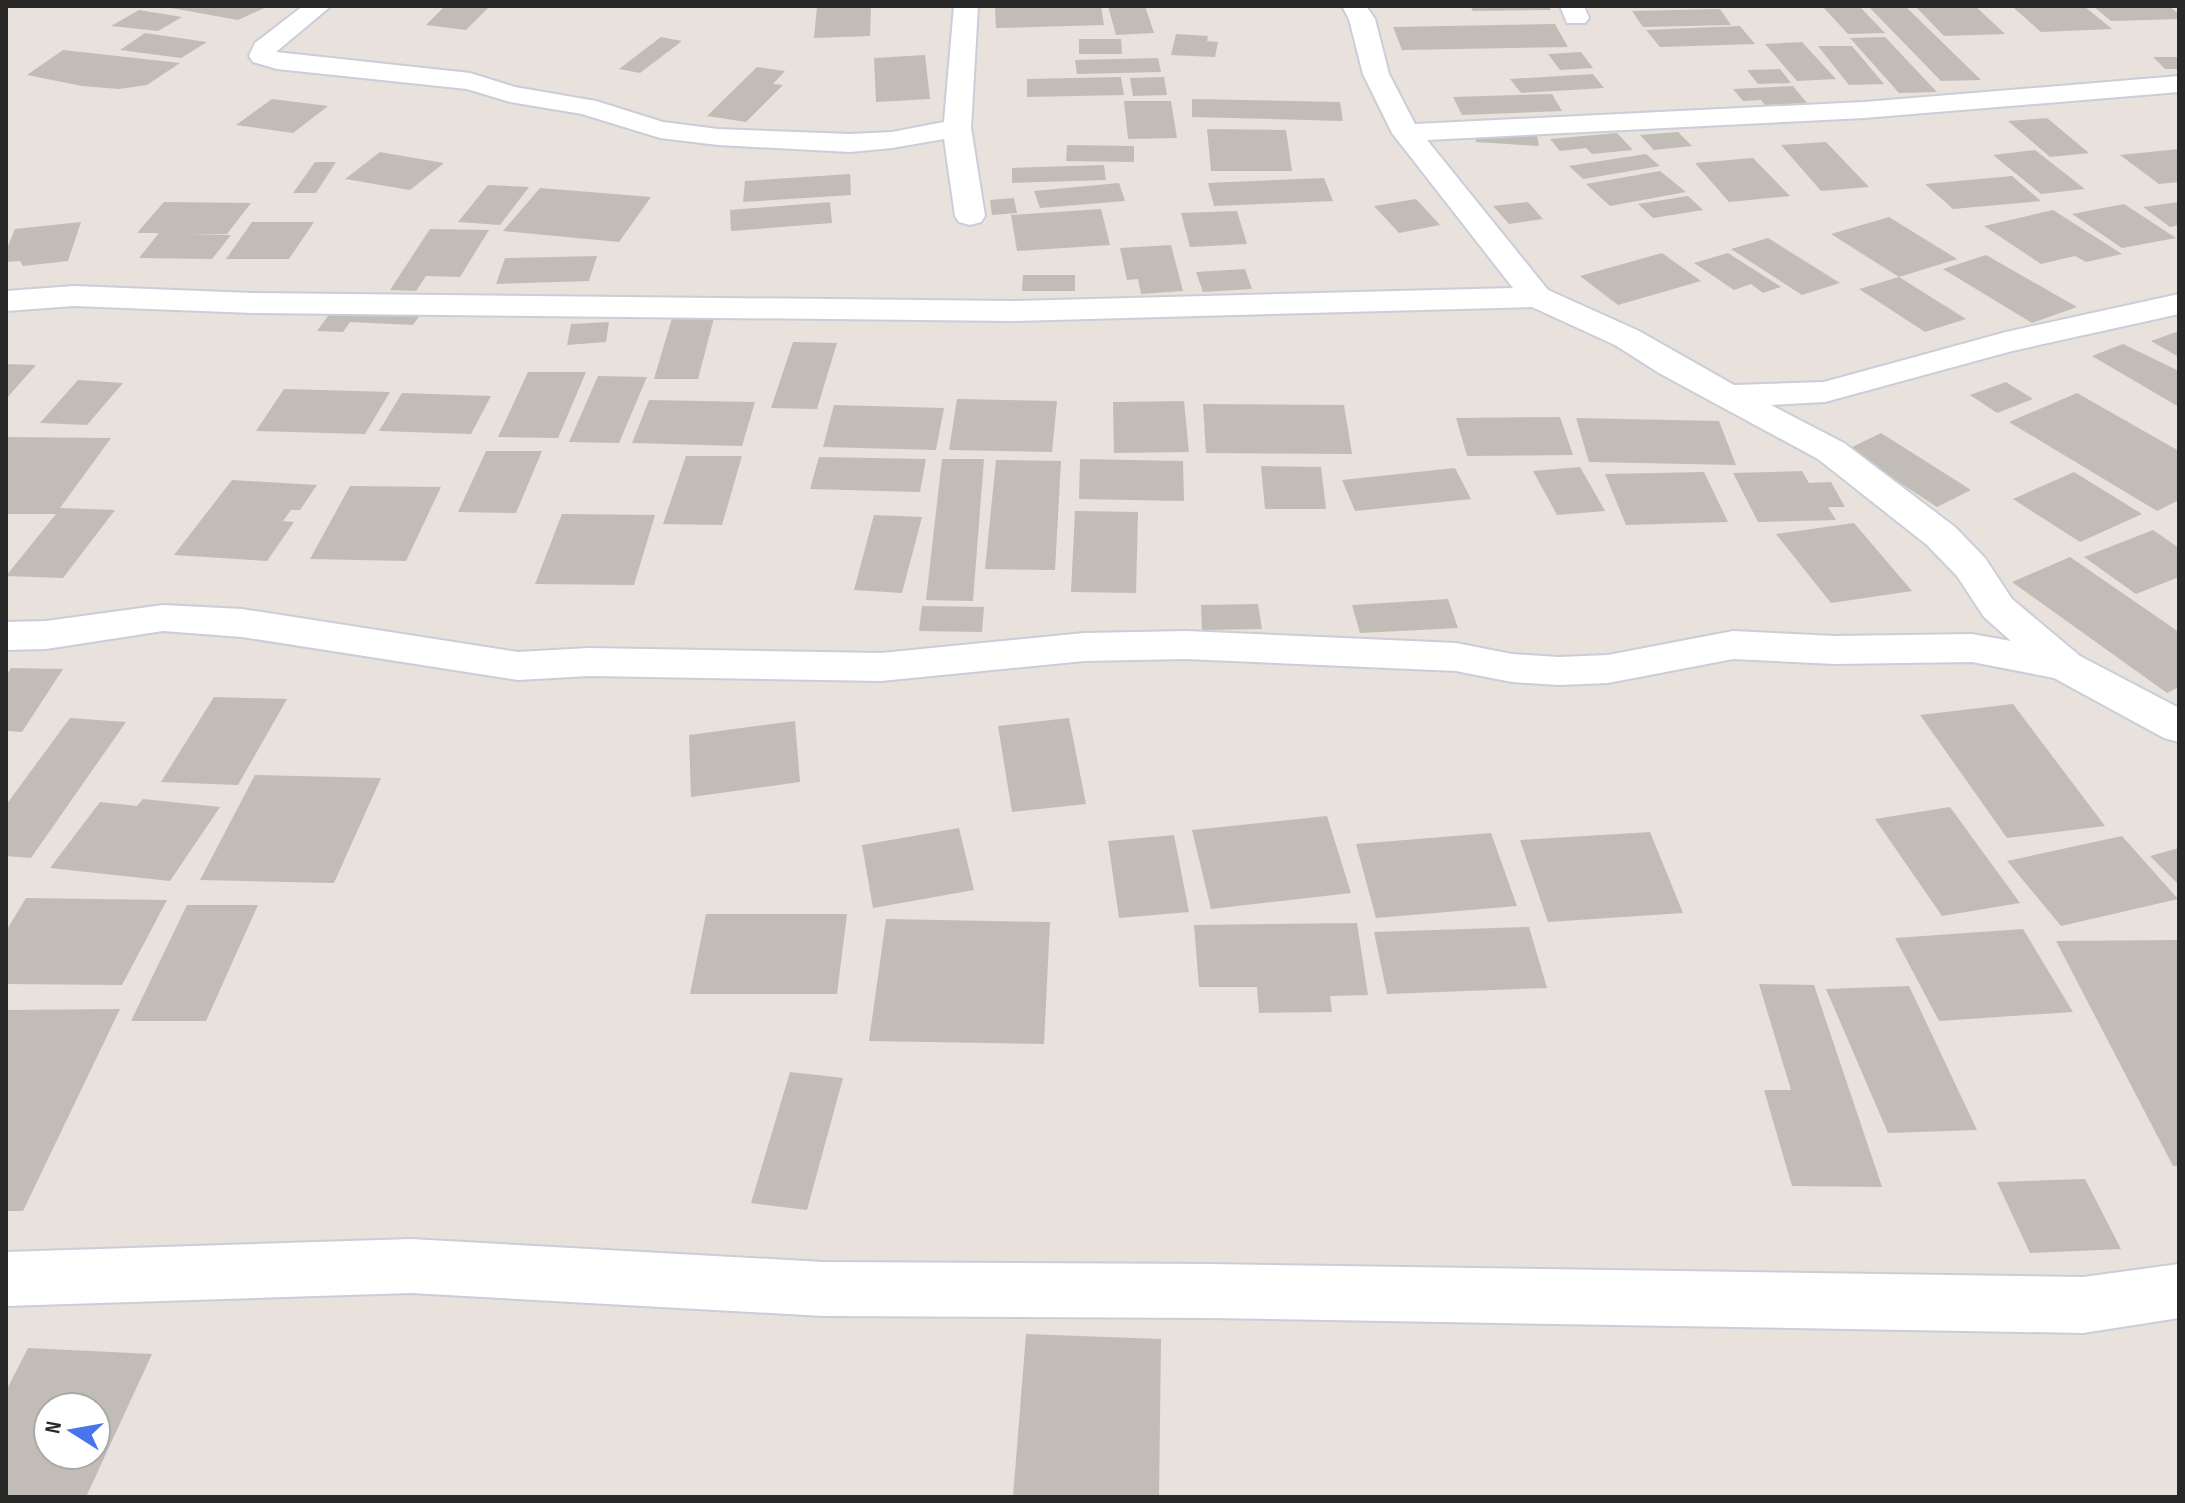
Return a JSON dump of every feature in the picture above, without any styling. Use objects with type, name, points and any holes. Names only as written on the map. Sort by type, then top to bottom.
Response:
[{"type":"street","points":[[319,6],[264,49],[262,56],[277,61],[470,81],[510,94],[586,107],[660,130],[718,137],[850,143],[892,140],[957,128]]},
{"type":"street","points":[[966,6],[966,45],[957,128],[970,216]]},
{"type":"street","points":[[1354,6],[1362,19],[1376,74],[1406,133],[1537,297]]},
{"type":"street","points":[[1406,133],[1864,110],[2179,84]]},
{"type":"street","points":[[6,301],[74,296],[252,303],[1012,311],[1537,297],[1627,338],[1671,366],[1831,451],[1941,536],[1971,567],[1998,608],[2065,666],[2179,727]]},
{"type":"street","points":[[1731,396],[1825,392],[2006,342],[2179,304]]},
{"type":"street","points":[[6,636],[46,635],[163,618],[257,625],[518,666],[589,662],[881,667],[1084,647],[1186,645],[1456,657],[1512,668],[1559,671],[1608,669],[1733,645],[1849,650],[1972,648],[2065,666]]},
{"type":"street","points":[[6,1279],[411,1266],[823,1289],[1195,1291],[2083,1305],[2179,1291]]},
{"type":"building","points":[[160,6],[269,6],[238,20]]},
{"type":"building","points":[[445,6],[490,6],[466,30],[426,25]]},
{"type":"building","points":[[817,6],[871,6],[870,36],[814,38]]},
{"type":"building","points":[[1101,6],[1104,25],[996,28],[995,8]]},
{"type":"building","points":[[1108,6],[1145,6],[1154,33],[1116,35]]},
{"type":"building","points":[[1470,6],[1549,6],[1551,10],[1473,11]]},
{"type":"building","points":[[1859,6],[1885,33],[1848,34],[1823,7]]},
{"type":"building","points":[[1905,6],[1981,80],[1941,81],[1869,7]]},
{"type":"building","points":[[1975,6],[2005,34],[1944,36],[1916,7]]},
{"type":"building","points":[[2084,6],[2112,29],[2041,32],[2014,8]]},
{"type":"building","points":[[2093,6],[2169,6],[2179,14],[2179,19],[2111,21]]},
{"type":"building","points":[[1720,9],[1731,25],[1643,27],[1632,11]]},
{"type":"building","points":[[139,10],[182,17],[158,31],[111,26]]},
{"type":"building","points":[[1555,24],[1568,47],[1402,50],[1393,27]]},
{"type":"building","points":[[1740,26],[1755,44],[1660,47],[1646,30]]},
{"type":"building","points":[[145,33],[207,42],[181,58],[120,50]]},
{"type":"building","points":[[1176,34],[1208,36],[1207,41],[1218,42],[1215,57],[1171,55]]},
{"type":"building","points":[[661,37],[682,41],[640,73],[619,69]]},
{"type":"building","points":[[1885,37],[1937,92],[1899,93],[1850,38]]},
{"type":"building","points":[[1079,39],[1121,39],[1122,54],[1079,54]]},
{"type":"building","points":[[1802,42],[1836,79],[1797,81],[1765,44]]},
{"type":"building","points":[[1818,46],[1852,46],[1884,84],[1849,85]]},
{"type":"building","points":[[63,50],[180,63],[147,85],[119,89],[82,86],[27,75]]},
{"type":"building","points":[[1581,52],[1593,68],[1560,70],[1548,54]]},
{"type":"building","points":[[925,55],[930,99],[876,102],[874,58]]},
{"type":"building","points":[[2153,57],[2179,57],[2179,69],[2165,69]]},
{"type":"building","points":[[1158,58],[1161,72],[1077,74],[1075,60]]},
{"type":"building","points":[[757,67],[785,71],[773,84],[783,85],[746,122],[707,116]]},
{"type":"building","points":[[1780,69],[1791,83],[1758,84],[1747,70]]},
{"type":"building","points":[[1593,74],[1604,88],[1521,93],[1510,79]]},
{"type":"building","points":[[1121,77],[1124,95],[1027,97],[1027,79]]},
{"type":"building","points":[[1164,77],[1167,95],[1133,96],[1130,78]]},
{"type":"building","points":[[1793,86],[1807,103],[1765,105],[1761,100],[1743,101],[1733,89]]},
{"type":"building","points":[[1552,94],[1562,111],[1462,115],[1453,97]]},
{"type":"building","points":[[272,99],[328,106],[293,133],[236,125]]},
{"type":"building","points":[[1192,99],[1340,102],[1343,121],[1192,117]]},
{"type":"building","points":[[1124,101],[1171,101],[1177,138],[1128,139]]},
{"type":"building","points":[[2047,118],[2089,153],[2050,157],[2008,121]]},
{"type":"building","points":[[1207,129],[1286,130],[1292,171],[1211,171]]},
{"type":"building","points":[[1475,132],[1537,136],[1539,146],[1476,142]]},
{"type":"building","points":[[1678,132],[1692,146],[1654,150],[1640,135]]},
{"type":"building","points":[[1617,133],[1633,150],[1592,154],[1586,148],[1560,151],[1550,139]]},
{"type":"building","points":[[1826,142],[1869,187],[1821,191],[1781,145]]},
{"type":"building","points":[[1067,145],[1134,146],[1134,162],[1066,161]]},
{"type":"building","points":[[2179,149],[2179,182],[2159,184],[2120,155]]},
{"type":"building","points":[[2035,150],[2085,189],[2041,194],[1993,155]]},
{"type":"building","points":[[380,152],[444,163],[410,190],[345,179]]},
{"type":"building","points":[[1646,154],[1660,166],[1583,179],[1569,166]]},
{"type":"building","points":[[1753,158],[1790,196],[1729,202],[1695,163]]},
{"type":"building","points":[[315,162],[336,162],[316,193],[293,193]]},
{"type":"building","points":[[1104,165],[1106,180],[1012,183],[1012,168]]},
{"type":"building","points":[[1660,171],[1686,192],[1610,206],[1586,184]]},
{"type":"building","points":[[850,174],[851,195],[743,202],[745,181]]},
{"type":"building","points":[[2012,176],[2041,201],[1953,209],[1925,184]]},
{"type":"building","points":[[1324,178],[1333,201],[1214,206],[1208,183]]},
{"type":"building","points":[[1119,183],[1125,201],[1040,208],[1034,191]]},
{"type":"building","points":[[488,185],[529,187],[500,225],[458,222]]},
{"type":"building","points":[[540,188],[651,197],[619,242],[503,231]]},
{"type":"building","points":[[1688,196],[1703,210],[1653,218],[1638,204]]},
{"type":"building","points":[[1014,198],[1017,213],[992,215],[990,200]]},
{"type":"building","points":[[1416,199],[1440,225],[1399,233],[1374,206]]},
{"type":"building","points":[[164,202],[251,203],[227,234],[188,234],[231,235],[212,259],[139,258],[159,233],[137,233]]},
{"type":"building","points":[[830,202],[832,223],[731,231],[730,210]]},
{"type":"building","points":[[1528,202],[1543,219],[1509,224],[1493,206]]},
{"type":"building","points":[[2179,202],[2179,225],[2170,227],[2143,207]]},
{"type":"building","points":[[2124,204],[2176,238],[2122,248],[2072,214]]},
{"type":"building","points":[[1101,209],[1110,245],[1017,251],[1011,215]]},
{"type":"building","points":[[2053,210],[2122,254],[2086,262],[2075,256],[2041,264],[1984,226]]},
{"type":"building","points":[[1237,211],[1247,244],[1190,247],[1181,213]]},
{"type":"building","points":[[1889,217],[1957,259],[1899,277],[1831,234]]},
{"type":"building","points":[[81,222],[68,261],[23,266],[20,261],[6,262],[6,251],[15,229]]},
{"type":"building","points":[[252,222],[314,222],[289,259],[226,259]]},
{"type":"building","points":[[430,229],[489,230],[460,277],[426,276],[416,291],[390,290]]},
{"type":"building","points":[[1768,238],[1840,283],[1802,295],[1731,249]]},
{"type":"building","points":[[1171,245],[1183,291],[1141,294],[1138,279],[1127,280],[1120,248]]},
{"type":"building","points":[[1662,253],[1701,281],[1618,305],[1580,276]]},
{"type":"building","points":[[1728,253],[1781,287],[1763,293],[1751,284],[1734,290],[1694,263]]},
{"type":"building","points":[[1986,255],[2077,307],[2032,323],[1943,269]]},
{"type":"building","points":[[597,256],[589,281],[496,284],[505,258]]},
{"type":"building","points":[[1245,269],[1252,289],[1203,292],[1196,272]]},
{"type":"building","points":[[1023,275],[1075,275],[1075,291],[1022,291]]},
{"type":"building","points":[[1899,277],[1966,319],[1925,332],[1859,289]]},
{"type":"building","points":[[336,305],[425,308],[413,325],[350,322],[343,332],[317,331]]},
{"type":"building","points":[[672,318],[714,318],[698,379],[654,379]]},
{"type":"building","points":[[609,322],[606,342],[567,345],[571,324]]},
{"type":"building","points":[[2179,331],[2179,357],[2151,341]]},
{"type":"building","points":[[793,342],[837,343],[817,409],[771,408]]},
{"type":"building","points":[[2123,344],[2179,371],[2179,407],[2092,356]]},
{"type":"building","points":[[6,364],[36,365],[6,399]]},
{"type":"building","points":[[528,372],[586,372],[558,438],[498,437]]},
{"type":"building","points":[[598,376],[647,377],[619,443],[569,442]]},
{"type":"building","points":[[78,380],[123,383],[87,425],[40,423]]},
{"type":"building","points":[[2006,382],[2033,399],[1997,413],[1970,395]]},
{"type":"building","points":[[284,389],[390,392],[365,434],[256,431]]},
{"type":"building","points":[[402,393],[491,396],[471,434],[379,431]]},
{"type":"building","points":[[2077,393],[2179,451],[2179,500],[2157,511],[2009,422]]},
{"type":"building","points":[[957,399],[1057,401],[1052,452],[949,450]]},
{"type":"building","points":[[649,400],[755,402],[742,446],[632,443]]},
{"type":"building","points":[[1184,401],[1189,452],[1114,453],[1113,402]]},
{"type":"building","points":[[1203,404],[1344,405],[1352,454],[1206,453]]},
{"type":"building","points":[[834,405],[944,408],[936,450],[823,447]]},
{"type":"building","points":[[1560,417],[1573,455],[1467,456],[1456,418]]},
{"type":"building","points":[[1576,418],[1719,421],[1736,465],[1589,462]]},
{"type":"building","points":[[1881,433],[1971,490],[1937,507],[1848,449]]},
{"type":"building","points":[[6,437],[111,438],[60,508],[115,510],[63,578],[6,576],[56,514],[6,514]]},
{"type":"building","points":[[486,451],[542,451],[516,513],[458,512]]},
{"type":"building","points":[[686,456],[742,456],[722,525],[663,524]]},
{"type":"building","points":[[819,457],[926,459],[920,492],[810,489]]},
{"type":"building","points":[[942,459],[984,459],[973,601],[926,600]]},
{"type":"building","points":[[1080,459],[1183,461],[1184,501],[1079,499]]},
{"type":"building","points":[[996,460],[1061,461],[1055,570],[985,569]]},
{"type":"building","points":[[1261,466],[1321,467],[1326,509],[1265,509]]},
{"type":"building","points":[[1580,467],[1605,511],[1557,515],[1533,471]]},
{"type":"building","points":[[1455,468],[1471,499],[1355,511],[1342,480]]},
{"type":"building","points":[[1802,471],[1809,483],[1831,482],[1845,507],[1828,507],[1836,520],[1758,522],[1733,473]]},
{"type":"building","points":[[1704,472],[1728,522],[1626,525],[1605,474]]},
{"type":"building","points":[[2074,472],[2142,514],[2080,542],[2013,499]]},
{"type":"building","points":[[232,480],[317,485],[300,510],[291,510],[283,521],[294,522],[267,561],[174,555]]},
{"type":"building","points":[[350,486],[441,487],[406,561],[310,559]]},
{"type":"building","points":[[1075,511],[1138,512],[1136,593],[1071,592]]},
{"type":"building","points":[[562,514],[655,515],[634,585],[535,584]]},
{"type":"building","points":[[874,515],[922,517],[902,593],[854,590]]},
{"type":"building","points":[[1854,523],[1912,591],[1831,603],[1776,534]]},
{"type":"building","points":[[2153,530],[2179,548],[2179,577],[2136,594],[2084,557]]},
{"type":"building","points":[[2070,557],[2179,632],[2179,687],[2167,693],[2012,582]]},
{"type":"building","points":[[1448,599],[1458,628],[1360,633],[1352,605]]},
{"type":"building","points":[[1258,604],[1262,629],[1202,630],[1201,605]]},
{"type":"building","points":[[922,606],[984,607],[982,632],[919,631]]},
{"type":"building","points":[[11,668],[63,669],[22,732],[6,731],[6,676]]},
{"type":"building","points":[[214,697],[287,699],[238,785],[161,782]]},
{"type":"building","points":[[2013,704],[2105,826],[2007,838],[1920,715]]},
{"type":"building","points":[[70,718],[126,722],[31,858],[6,856],[6,805]]},
{"type":"building","points":[[1069,718],[1086,804],[1012,812],[998,726]]},
{"type":"building","points":[[795,721],[800,782],[691,797],[689,735]]},
{"type":"building","points":[[255,775],[381,778],[334,883],[200,880]]},
{"type":"building","points":[[143,799],[220,807],[170,881],[50,868],[100,802],[137,806]]},
{"type":"building","points":[[1950,807],[2020,903],[1942,916],[1875,819]]},
{"type":"building","points":[[1327,816],[1351,893],[1211,909],[1192,830]]},
{"type":"building","points":[[959,828],[974,890],[873,908],[862,845]]},
{"type":"building","points":[[1650,832],[1683,913],[1548,922],[1520,840]]},
{"type":"building","points":[[1491,833],[1517,906],[1376,918],[1356,844]]},
{"type":"building","points":[[1174,835],[1189,912],[1119,918],[1108,841]]},
{"type":"building","points":[[2122,836],[2178,899],[2061,926],[2007,861]]},
{"type":"building","points":[[2179,848],[2179,885],[2150,856]]},
{"type":"building","points":[[26,898],[167,900],[122,985],[6,984],[6,931]]},
{"type":"building","points":[[187,905],[258,905],[206,1021],[131,1021]]},
{"type":"building","points":[[706,914],[847,914],[837,994],[690,994]]},
{"type":"building","points":[[886,919],[1050,922],[1044,1044],[869,1041]]},
{"type":"building","points":[[1357,923],[1368,995],[1330,996],[1332,1012],[1259,1013],[1257,987],[1199,987],[1194,925]]},
{"type":"building","points":[[1529,927],[1547,988],[1387,994],[1374,932]]},
{"type":"building","points":[[2023,929],[2073,1012],[1939,1021],[1895,938]]},
{"type":"building","points":[[2178,940],[2179,1166],[2173,1166],[2056,941]]},
{"type":"building","points":[[1759,984],[1814,985],[1882,1187],[1792,1186],[1764,1090],[1791,1090]]},
{"type":"building","points":[[1909,986],[1977,1130],[1888,1133],[1826,989]]},
{"type":"building","points":[[120,1009],[23,1211],[6,1211],[6,1010]]},
{"type":"building","points":[[790,1072],[843,1078],[807,1210],[751,1203]]},
{"type":"building","points":[[2085,1179],[2121,1249],[2030,1253],[1997,1182]]},
{"type":"building","points":[[1026,1334],[1161,1339],[1159,1497],[1013,1497]]},
{"type":"building","points":[[28,1348],[152,1354],[112,1441],[112,1391],[32,1391],[32,1471],[98,1471],[86,1497],[6,1497],[6,1391]]}]
